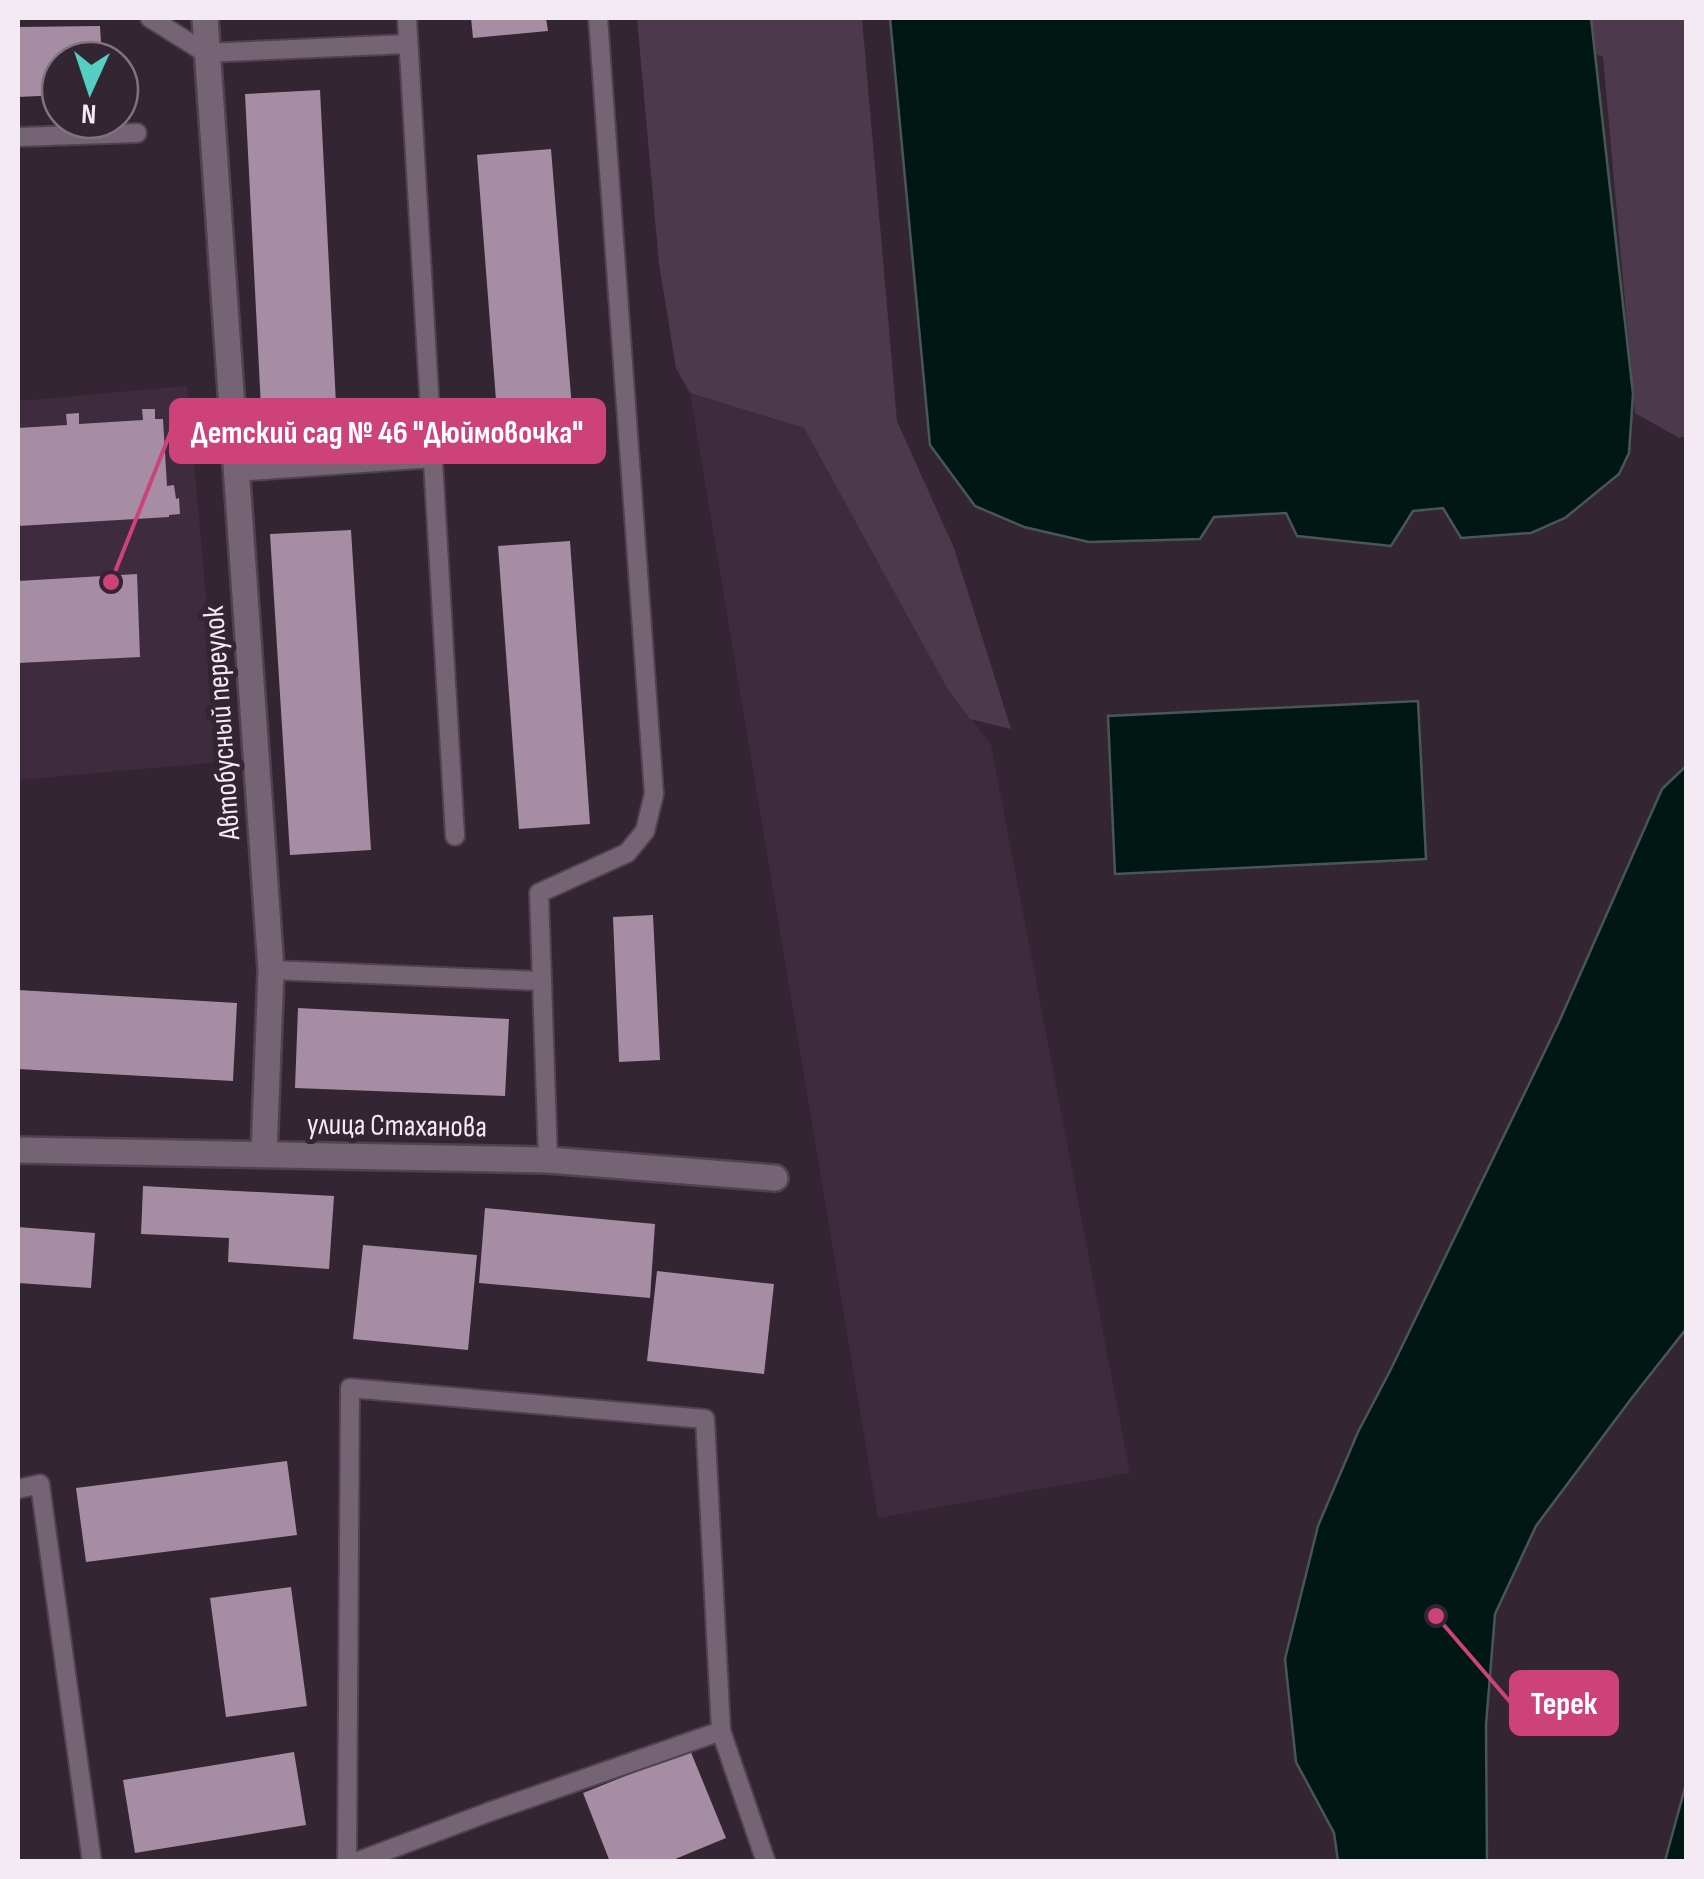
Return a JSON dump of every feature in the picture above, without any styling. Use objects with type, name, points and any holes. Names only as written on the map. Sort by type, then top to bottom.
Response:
[{"type":"street","name":"Автобусный переулок","points":[[204,18],[271,970],[264,1155]]},
{"type":"street","name":"улица Стаханова","points":[[18,1150],[548,1160],[775,1178]]},
{"type":"lane","points":[[150,18],[206,53],[408,44]]},
{"type":"lane","points":[[407,18],[456,836]]},
{"type":"lane","points":[[548,1160],[538,893],[627,853],[645,831],[654,794],[598,18]]},
{"type":"lane","points":[[235,472],[433,458]]},
{"type":"lane","points":[[271,970],[542,981]]},
{"type":"lane","points":[[347,1862],[350,1388],[705,1418],[721,1731],[766,1862]]},
{"type":"lane","points":[[18,1489],[40,1484],[92,1862]]},
{"type":"lane","points":[[356,1862],[721,1731]]},
{"type":"shaded area","points":[[637,18],[862,18],[897,421],[954,548],[1011,729],[970,719],[947,688],[804,428],[690,393],[676,368],[659,264]]},
{"type":"shaded area","points":[[890,18],[1591,18],[1633,394],[1629,453],[1619,474],[1565,518],[1531,533],[1461,538],[1443,508],[1413,511],[1391,546],[1297,536],[1286,513],[1214,517],[1200,539],[1089,542],[1024,527],[975,506],[930,445]]},
{"type":"shaded area","points":[[1558,18],[1686,18],[1686,436],[1679,438],[1635,413],[1603,57],[1577,46]]},
{"type":"shaded area","points":[[187,386],[221,762],[18,780],[18,401]]},
{"type":"shaded area","points":[[690,393],[804,428],[940,675],[991,745],[1130,1473],[878,1518]]},
{"type":"shaded area","points":[[1418,701],[1426,859],[1115,874],[1108,716]]},
{"type":"shaded area","points":[[1686,766],[1686,1329],[1536,1526],[1495,1614],[1486,1725],[1487,1861],[1338,1861],[1334,1833],[1296,1762],[1285,1659],[1318,1526],[1358,1432],[1559,1022],[1662,789]]},
{"type":"shaded area","points":[[1686,1784],[1686,1861],[1665,1861]]},
{"type":"building","points":[[471,18],[546,18],[548,31],[473,38]]},
{"type":"building","points":[[100,26],[101,40],[40,40],[40,96],[18,97],[18,27]]},
{"type":"building","points":[[320,90],[336,404],[261,408],[245,94]]},
{"type":"building","points":[[551,149],[574,433],[499,439],[477,155]]},
{"type":"building","points":[[142,409],[155,409],[155,419],[163,419],[167,486],[174,485],[180,514],[18,526],[18,428],[67,425],[66,414],[79,413],[79,424],[143,420]]},
{"type":"building","points":[[351,530],[371,850],[290,855],[270,534]]},
{"type":"building","points":[[570,541],[590,824],[519,829],[498,546]]},
{"type":"building","points":[[137,574],[140,657],[18,663],[18,581]]},
{"type":"building","points":[[653,915],[660,1060],[619,1062],[613,917]]},
{"type":"building","points":[[18,990],[237,1003],[233,1081],[18,1069]]},
{"type":"building","points":[[298,1008],[509,1019],[505,1096],[295,1088]]},
{"type":"building","points":[[143,1186],[334,1196],[329,1269],[228,1262],[229,1238],[141,1234]]},
{"type":"building","points":[[485,1208],[655,1224],[650,1298],[479,1283]]},
{"type":"building","points":[[18,1227],[95,1233],[91,1288],[18,1283]]},
{"type":"building","points":[[363,1245],[477,1255],[468,1350],[353,1339]]},
{"type":"building","points":[[657,1271],[774,1284],[764,1374],[647,1361]]},
{"type":"building","points":[[287,1461],[297,1535],[86,1562],[76,1488]]},
{"type":"building","points":[[291,1587],[307,1706],[226,1717],[210,1598]]},
{"type":"building","points":[[690,1750],[726,1838],[668,1862],[610,1862],[583,1793]]},
{"type":"building","points":[[294,1752],[306,1825],[135,1853],[123,1780]]},
{"type":"place","name":"Детский сад № 46 \"Дюймовочка\"","points":[[111,582]]},
{"type":"place","name":"Терек","points":[[1436,1616]]}]
